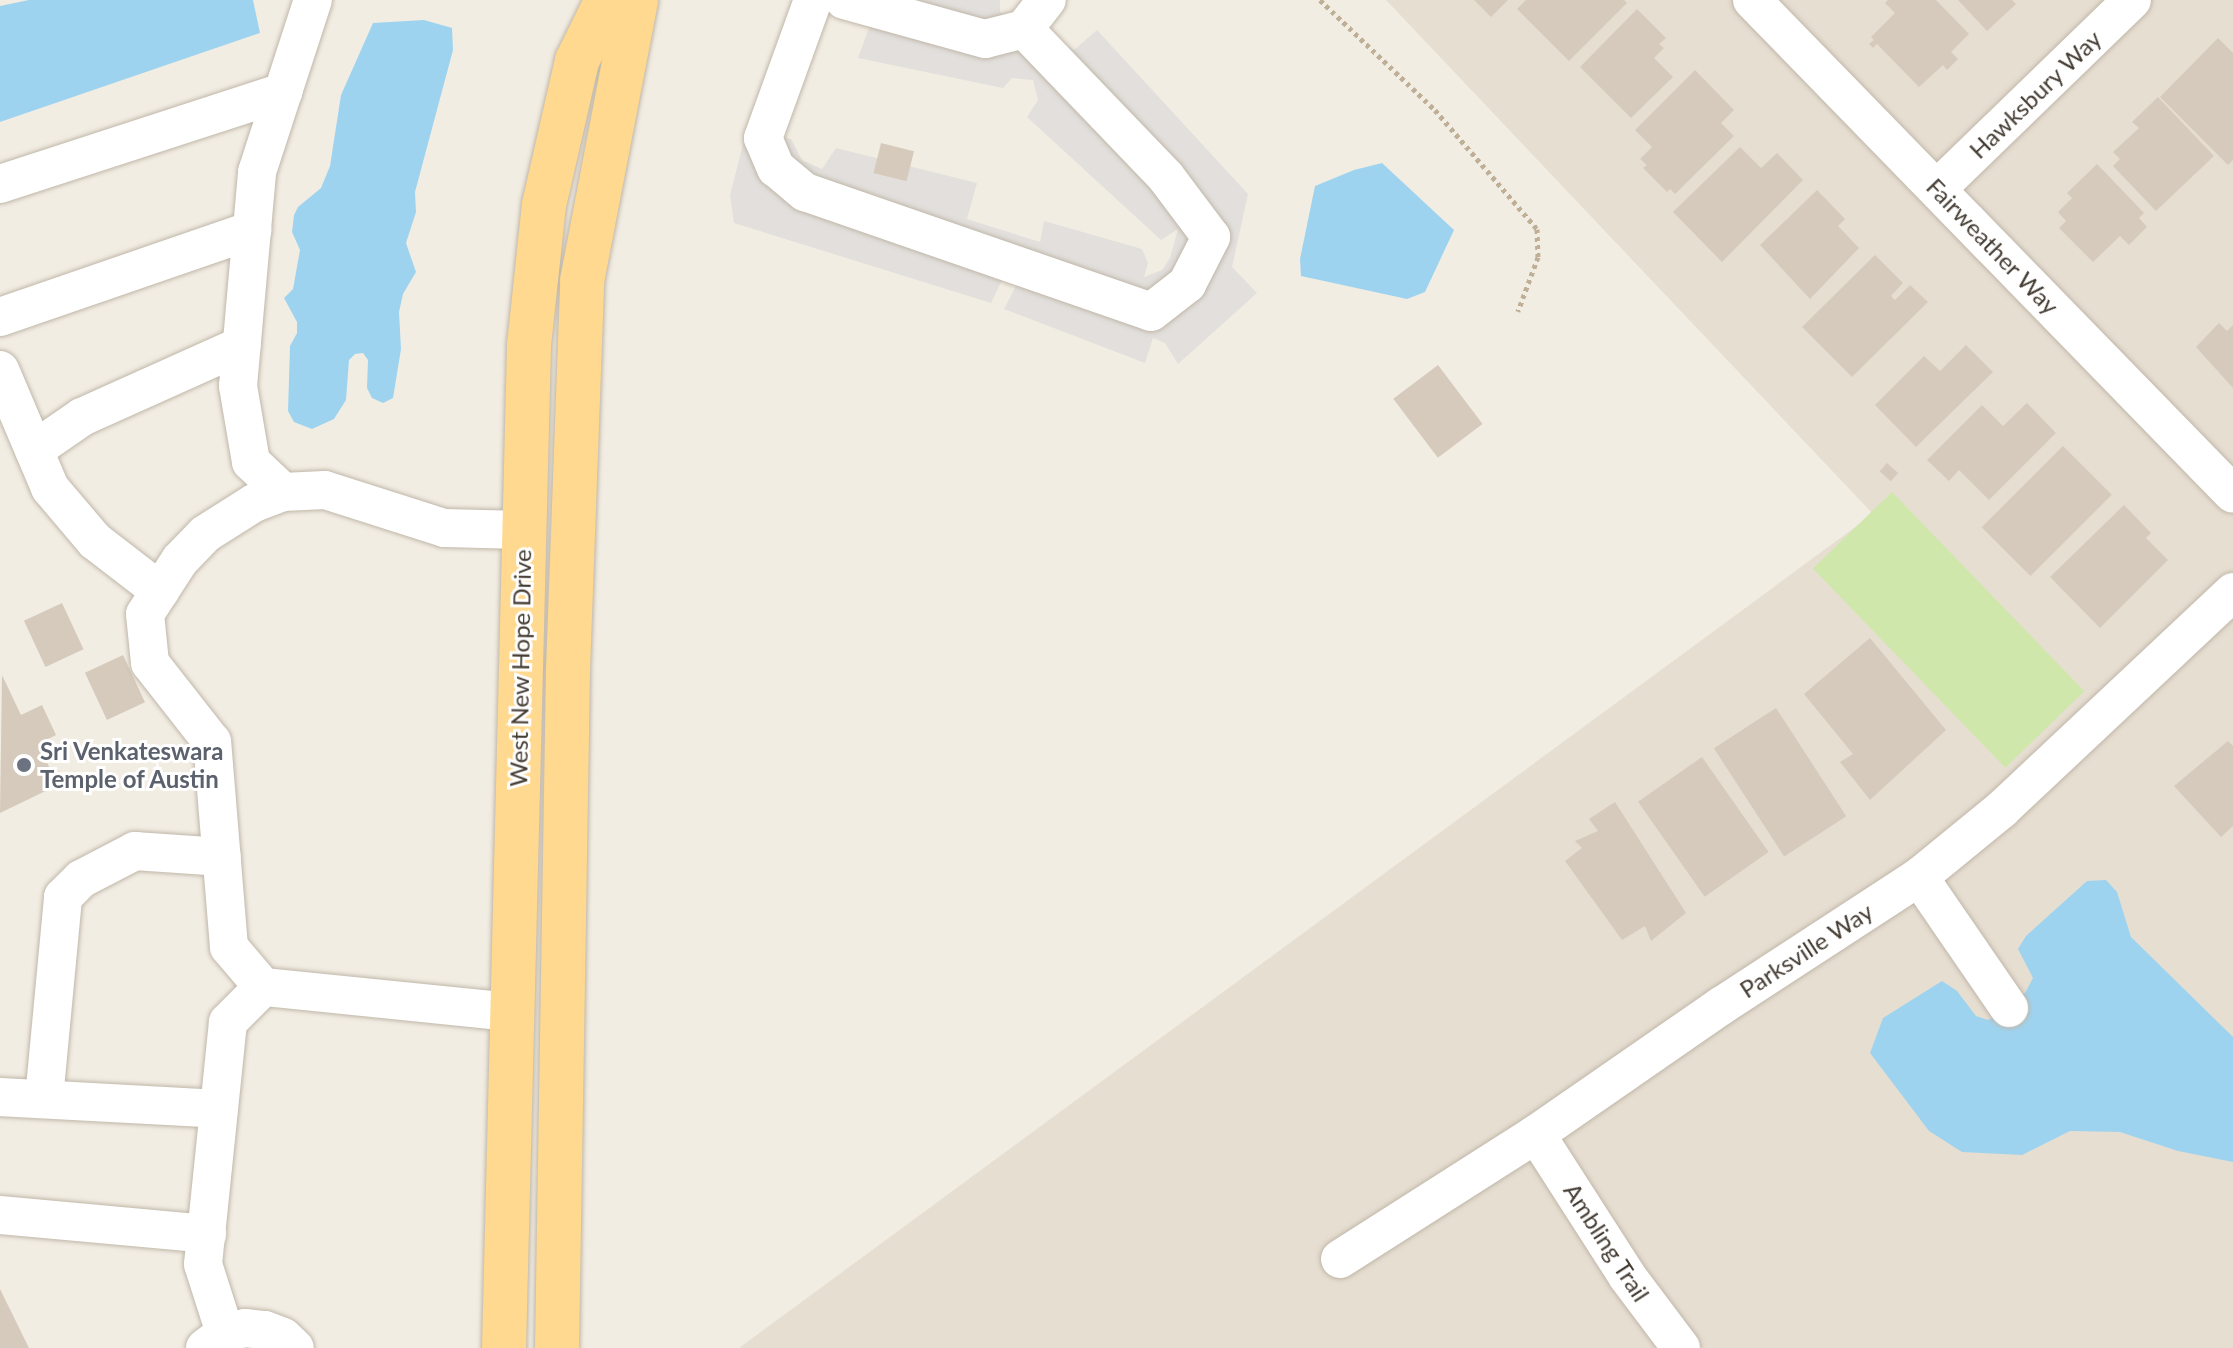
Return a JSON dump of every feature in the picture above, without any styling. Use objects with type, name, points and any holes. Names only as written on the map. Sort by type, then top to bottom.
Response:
[{"type":"main road","name":"West New Hope Drive","points":[[504,1348],[529,345],[544,205],[577,61],[607,0]]},
{"type":"main road","name":"West New Hope Drive","points":[[557,1348],[568,686],[582,281],[636,0]]},
{"type":"street","points":[[283,492],[251,462],[238,386],[257,172],[313,0]]},
{"type":"street","points":[[813,0],[763,138],[776,168],[805,192],[1151,312],[1187,284],[1211,237],[1035,14],[985,39],[844,0]]},
{"type":"street","name":"Fairweather Way","points":[[1752,0],[2233,494]]},
{"type":"street","name":"Hawksbury Way","points":[[1938,188],[2132,0]]},
{"type":"street","points":[[0,184],[283,92]]},
{"type":"street","points":[[0,317],[252,230]]},
{"type":"street","points":[[34,450],[82,417],[242,345]]},
{"type":"street","points":[[0,370],[50,488],[95,541],[160,591]]},
{"type":"street","points":[[511,1012],[263,987],[229,947],[212,742],[150,663],[145,614],[180,560],[205,534],[254,503],[283,492],[325,490],[444,528],[523,530]]},
{"type":"street","name":"Parksville Way","points":[[1340,1259],[1536,1134],[1721,1006],[1919,877],[2013,799],[2233,592]]},
{"type":"street","points":[[44,1099],[63,897],[81,879],[135,851],[222,857]]},
{"type":"street","points":[[1919,877],[2009,1008]]},
{"type":"street","points":[[263,987],[228,1022],[203,1264],[215,1341],[245,1328],[265,1330],[283,1337],[295,1348]]},
{"type":"street","points":[[0,1097],[219,1109]]},
{"type":"street","name":"Ambling Trail","points":[[1536,1134],[1627,1276],[1681,1348]]},
{"type":"street","points":[[0,1215],[207,1234]]},
{"type":"path","points":[[1320,0],[1435,110],[1537,229],[1538,257],[1518,311]]},
{"type":"shaded area","points":[[864,0],[1000,0],[1000,12],[1074,50],[1097,30],[1248,194],[1232,267],[1257,293],[1178,364],[1165,343],[1153,338],[1145,363],[1004,309],[1017,284],[1003,278],[991,303],[734,223],[730,195],[746,133],[791,139],[802,160],[822,169],[836,148],[977,183],[967,219],[1040,242],[1044,221],[1142,249],[1148,263],[1144,277],[1162,270],[1170,258],[1178,229],[1161,240],[1027,117],[1038,100],[1033,80],[1012,78],[1003,88],[858,58],[869,28],[859,23]]},
{"type":"shaded area","points":[[1386,0],[2233,0],[2233,1348],[739,1348],[1873,514]]},
{"type":"green space","points":[[1892,492],[2084,691],[2005,768],[1813,568]]},
{"type":"water","points":[[29,0],[253,0],[260,33],[0,122],[0,6]]},
{"type":"water","points":[[424,20],[452,28],[453,50],[415,192],[416,212],[406,243],[416,272],[403,294],[399,312],[401,349],[393,398],[383,403],[372,398],[367,388],[368,360],[363,353],[355,354],[349,360],[346,400],[334,419],[312,429],[294,422],[288,411],[290,346],[297,333],[297,322],[284,298],[293,289],[300,250],[292,232],[294,215],[298,207],[321,188],[330,166],[341,95],[373,23]]},
{"type":"water","points":[[1382,163],[1454,230],[1425,292],[1407,299],[1301,276],[1300,259],[1315,186],[1354,170]]},
{"type":"water","points":[[2106,880],[2117,892],[2131,937],[2233,1037],[2233,1162],[2178,1151],[2120,1132],[2070,1131],[2022,1155],[1962,1152],[1929,1131],[1870,1053],[1883,1018],[1942,981],[1957,991],[1976,1016],[1988,1020],[2009,1008],[2025,993],[2033,978],[2018,949],[2026,936],[2087,881]]},
{"type":"building","points":[[1474,0],[1508,0],[1491,17]]},
{"type":"building","points":[[1526,0],[1624,0],[1627,3],[1569,61],[1517,9]]},
{"type":"building","points":[[1888,0],[1936,0],[1969,34],[1951,52],[1958,59],[1947,70],[1943,65],[1919,87],[1877,44],[1873,48],[1869,44],[1874,40],[1871,37],[1895,13],[1885,3]]},
{"type":"building","points":[[1958,0],[2012,0],[2016,4],[1987,31]]},
{"type":"building","points":[[1637,9],[1666,38],[1659,44],[1664,48],[1654,58],[1673,77],[1631,118],[1580,67]]},
{"type":"building","points":[[2218,38],[2233,53],[2233,160],[2228,165],[2160,97]]},
{"type":"building","points":[[1695,70],[1734,110],[1721,123],[1734,136],[1675,194],[1670,189],[1667,192],[1643,168],[1647,165],[1640,159],[1652,147],[1635,130]]},
{"type":"building","points":[[2158,97],[2214,156],[2156,211],[2113,166],[2120,159],[2113,152],[2139,128],[2132,122]]},
{"type":"building","points":[[881,143],[914,151],[906,181],[874,173]]},
{"type":"building","points":[[1740,147],[1761,168],[1777,153],[1803,180],[1722,262],[1673,212]]},
{"type":"building","points":[[2097,164],[2144,213],[2139,218],[2147,227],[2129,245],[2120,236],[2093,262],[2059,228],[2066,221],[2058,212],[2072,198],[2067,193]]},
{"type":"building","points":[[1817,190],[1845,219],[1838,226],[1859,248],[1810,299],[1760,245]]},
{"type":"building","points":[[1875,255],[1903,283],[1891,296],[1895,300],[1910,285],[1928,302],[1852,377],[1802,327]]},
{"type":"building","points":[[2219,323],[2227,331],[2233,325],[2233,388],[2196,347]]},
{"type":"building","points":[[1966,345],[1993,372],[1916,447],[1875,405],[1924,356],[1940,371]]},
{"type":"building","points":[[1438,365],[1483,424],[1438,458],[1393,399]]},
{"type":"building","points":[[2027,403],[2056,433],[1989,500],[1959,470],[1949,481],[1927,460],[1982,405],[2003,426]]},
{"type":"building","points":[[2063,446],[2112,495],[2030,576],[1982,527]]},
{"type":"building","points":[[1887,463],[1898,473],[1891,481],[1880,471]]},
{"type":"building","points":[[2124,505],[2151,533],[2146,538],[2168,560],[2100,628],[2050,577]]},
{"type":"building","name":"Sri Venkateswara Temple of Austin","points":[[62,603],[84,649],[45,667],[24,621]]},
{"type":"building","points":[[1870,638],[1946,730],[1870,800],[1840,762],[1853,754],[1804,694]]},
{"type":"building","name":"Sri Venkateswara Temple of Austin","points":[[123,655],[145,702],[107,720],[85,673]]},
{"type":"building","name":"Sri Venkateswara Temple of Austin","points":[[2,675],[21,715],[42,705],[56,735],[38,744],[58,785],[0,813]]},
{"type":"building","points":[[1776,708],[1846,816],[1784,856],[1714,748]]},
{"type":"building","points":[[2228,741],[2233,746],[2233,826],[2221,837],[2174,786]]},
{"type":"building","points":[[1702,757],[1769,852],[1705,897],[1638,802]]},
{"type":"building","points":[[1615,802],[1686,913],[1651,941],[1645,926],[1622,940],[1565,861],[1582,848],[1575,841],[1598,831],[1589,819]]},
{"type":"building","points":[[0,1289],[29,1348],[0,1348]]},
{"type":"place","name":"Sri Venkateswara Temple of Austin","points":[[24,765]]}]
